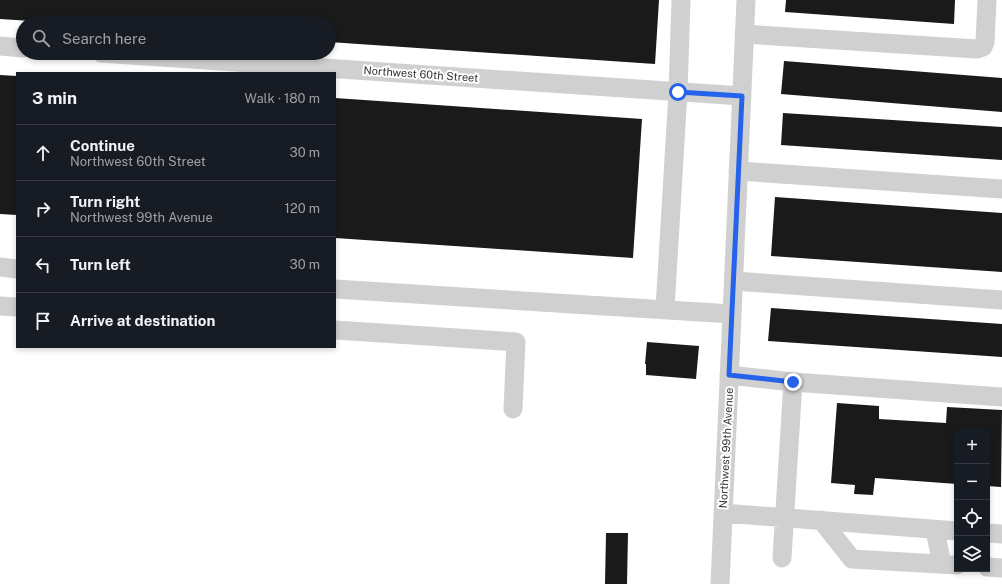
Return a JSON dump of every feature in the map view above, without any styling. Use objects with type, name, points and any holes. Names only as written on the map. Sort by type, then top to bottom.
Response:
[{"type":"street","points":[[666,309],[678,92],[681,0]]},
{"type":"street","name":"Northwest 99th Avenue","points":[[720,584],[746,0]]},
{"type":"street","points":[[744,34],[977,48],[982,47],[985,42],[987,0]]},
{"type":"street","points":[[0,46],[16,47]]},
{"type":"street","name":"Northwest 60th Street","points":[[205,60],[742,96]]},
{"type":"street","points":[[738,171],[1002,189]]},
{"type":"street","points":[[0,268],[16,269]]},
{"type":"street","points":[[734,280],[1002,300]]},
{"type":"street","points":[[336,289],[732,314]]},
{"type":"street","points":[[0,306],[16,307]]},
{"type":"street","points":[[336,330],[516,342],[513,409]]},
{"type":"street","points":[[729,375],[793,382],[1002,398]]},
{"type":"street","points":[[782,558],[793,382]]},
{"type":"street","points":[[723,513],[954,531]]},
{"type":"street","points":[[821,520],[852,559],[949,564],[935,530]]},
{"type":"street","points":[[990,533],[1002,534]]},
{"type":"street","points":[[990,567],[1002,568]]},
{"type":"street","points":[[720,584],[727,584]]},
{"type":"building","points":[[0,0],[659,0],[655,64],[336,42],[336,16],[16,16],[16,20],[0,19]]},
{"type":"building","points":[[786,0],[955,0],[954,24],[785,12]]},
{"type":"building","points":[[784,61],[1002,78],[1002,112],[781,94]]},
{"type":"building","points":[[0,75],[16,76],[16,215],[0,214]]},
{"type":"building","points":[[336,98],[642,119],[633,258],[336,238]]},
{"type":"building","points":[[783,113],[1002,127],[1002,160],[781,145]]},
{"type":"building","points":[[775,197],[1002,213],[1002,272],[771,256]]},
{"type":"building","points":[[771,308],[1002,324],[1002,357],[768,341]]},
{"type":"building","points":[[647,342],[699,346],[696,379],[646,375],[645,364]]},
{"type":"building","points":[[837,403],[879,406],[879,419],[946,423],[947,407],[1002,410],[1001,487],[990,486],[990,428],[954,428],[954,484],[875,478],[873,495],[854,494],[855,485],[831,483]]},
{"type":"building","points":[[606,533],[628,533],[627,584],[605,584]]},
{"type":"route","points":[[678,92],[742,96],[729,375],[793,382]]}]
